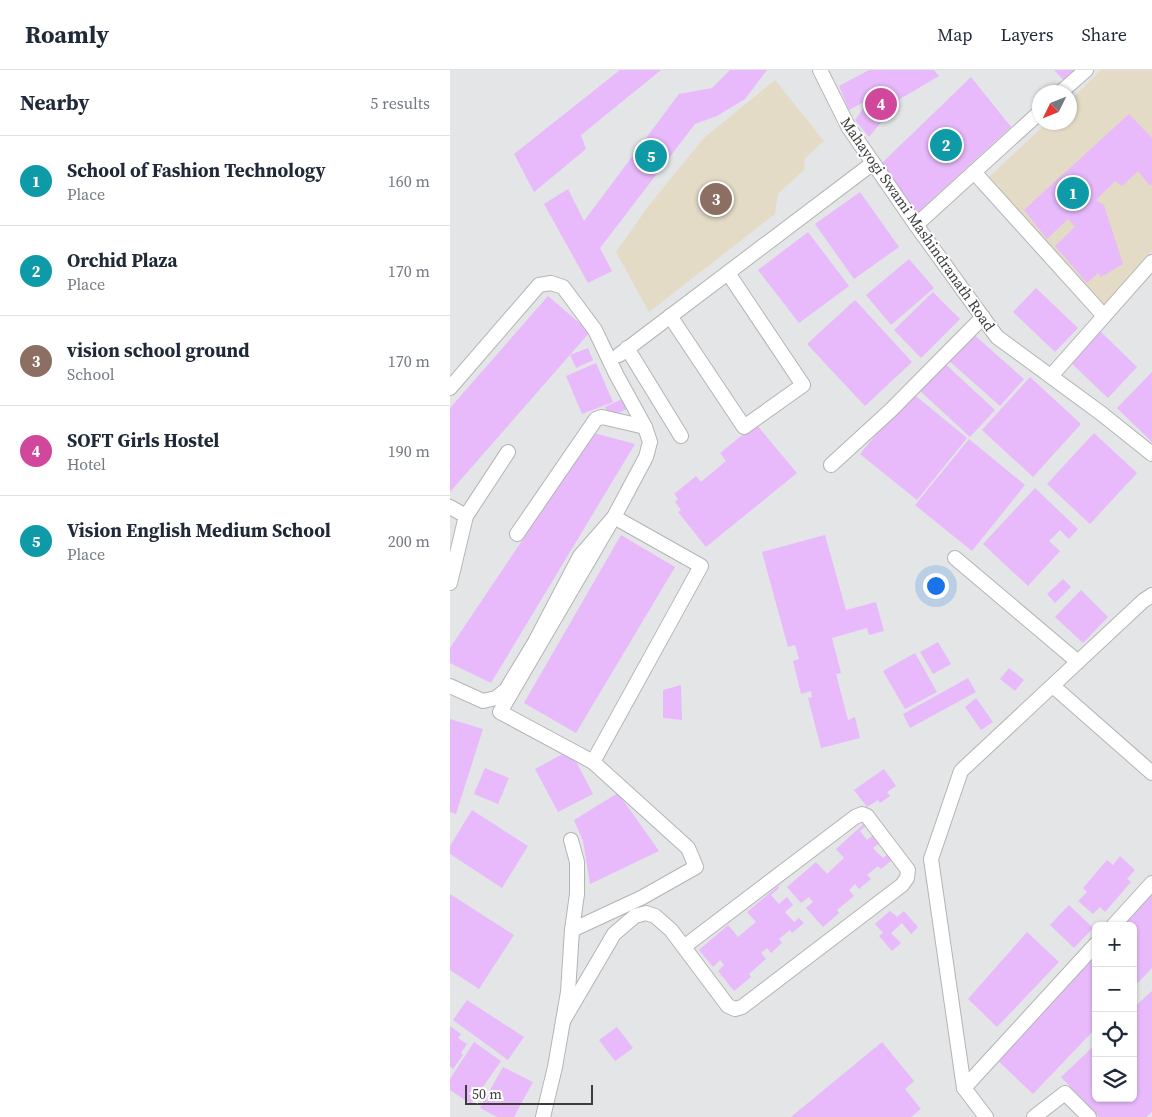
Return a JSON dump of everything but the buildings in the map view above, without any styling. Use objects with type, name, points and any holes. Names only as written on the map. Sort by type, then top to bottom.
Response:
[{"type":"street","name":"Mahayogi Swami Mashindranath Road","points":[[820,70],[849,128],[916,226],[997,337],[1107,418],[1152,454]]},
{"type":"street","points":[[1069,85],[1086,70]]},
{"type":"street","points":[[916,226],[1032,119]]},
{"type":"street","points":[[681,436],[623,352],[873,163]]},
{"type":"street","points":[[974,172],[1104,316]]},
{"type":"street","points":[[1050,376],[1152,262]]},
{"type":"street","points":[[670,316],[744,428],[804,385],[728,272]]},
{"type":"street","points":[[450,388],[539,285],[550,283],[563,287],[595,330],[645,427],[650,442],[646,457],[614,517],[500,712],[593,762],[688,848],[696,867],[641,898],[572,930]]},
{"type":"street","points":[[831,465],[891,410],[983,317]]},
{"type":"street","points":[[517,534],[596,418],[602,417],[645,427]]},
{"type":"street","points":[[450,583],[466,516],[508,452]]},
{"type":"street","points":[[450,507],[466,516]]},
{"type":"street","points":[[450,686],[483,700],[496,698],[506,690],[535,642],[580,556],[614,517]]},
{"type":"street","points":[[593,762],[701,566],[614,517]]},
{"type":"street","points":[[955,558],[1078,662]]},
{"type":"street","points":[[986,1117],[964,1088],[931,859],[961,771],[1143,601],[1152,595]]},
{"type":"street","points":[[1053,686],[1152,773]]},
{"type":"street","points":[[563,1021],[614,934],[635,916],[646,913],[655,916],[671,930],[728,1006],[735,1009],[742,1007],[902,885],[907,878],[908,870],[868,816],[862,814],[854,817],[684,946]]},
{"type":"street","points":[[544,1117],[568,992],[572,930],[577,894],[577,862],[571,840]]},
{"type":"street","points":[[1117,922],[1152,883]]},
{"type":"street","points":[[964,1088],[1092,948]]},
{"type":"street","points":[[1034,1117],[1065,1093],[1089,1117]]},
{"type":"shaded area","points":[[1101,70],[1152,70],[1152,251],[1095,315],[977,188],[1039,130],[1077,130],[1077,94]]},
{"type":"shaded area","points":[[775,80],[824,141],[804,159],[805,169],[778,194],[775,214],[649,312],[616,252],[650,204],[704,138]]},
{"type":"place","name":"SOFT Girls Hostel","points":[[881,104]]},
{"type":"place","name":"Orchid Plaza","points":[[946,145]]},
{"type":"place","name":"Vision English Medium School","points":[[651,156]]},
{"type":"place","name":"School of Fashion Technology","points":[[1073,193]]},
{"type":"place","name":"vision school ground","points":[[716,199]]}]
